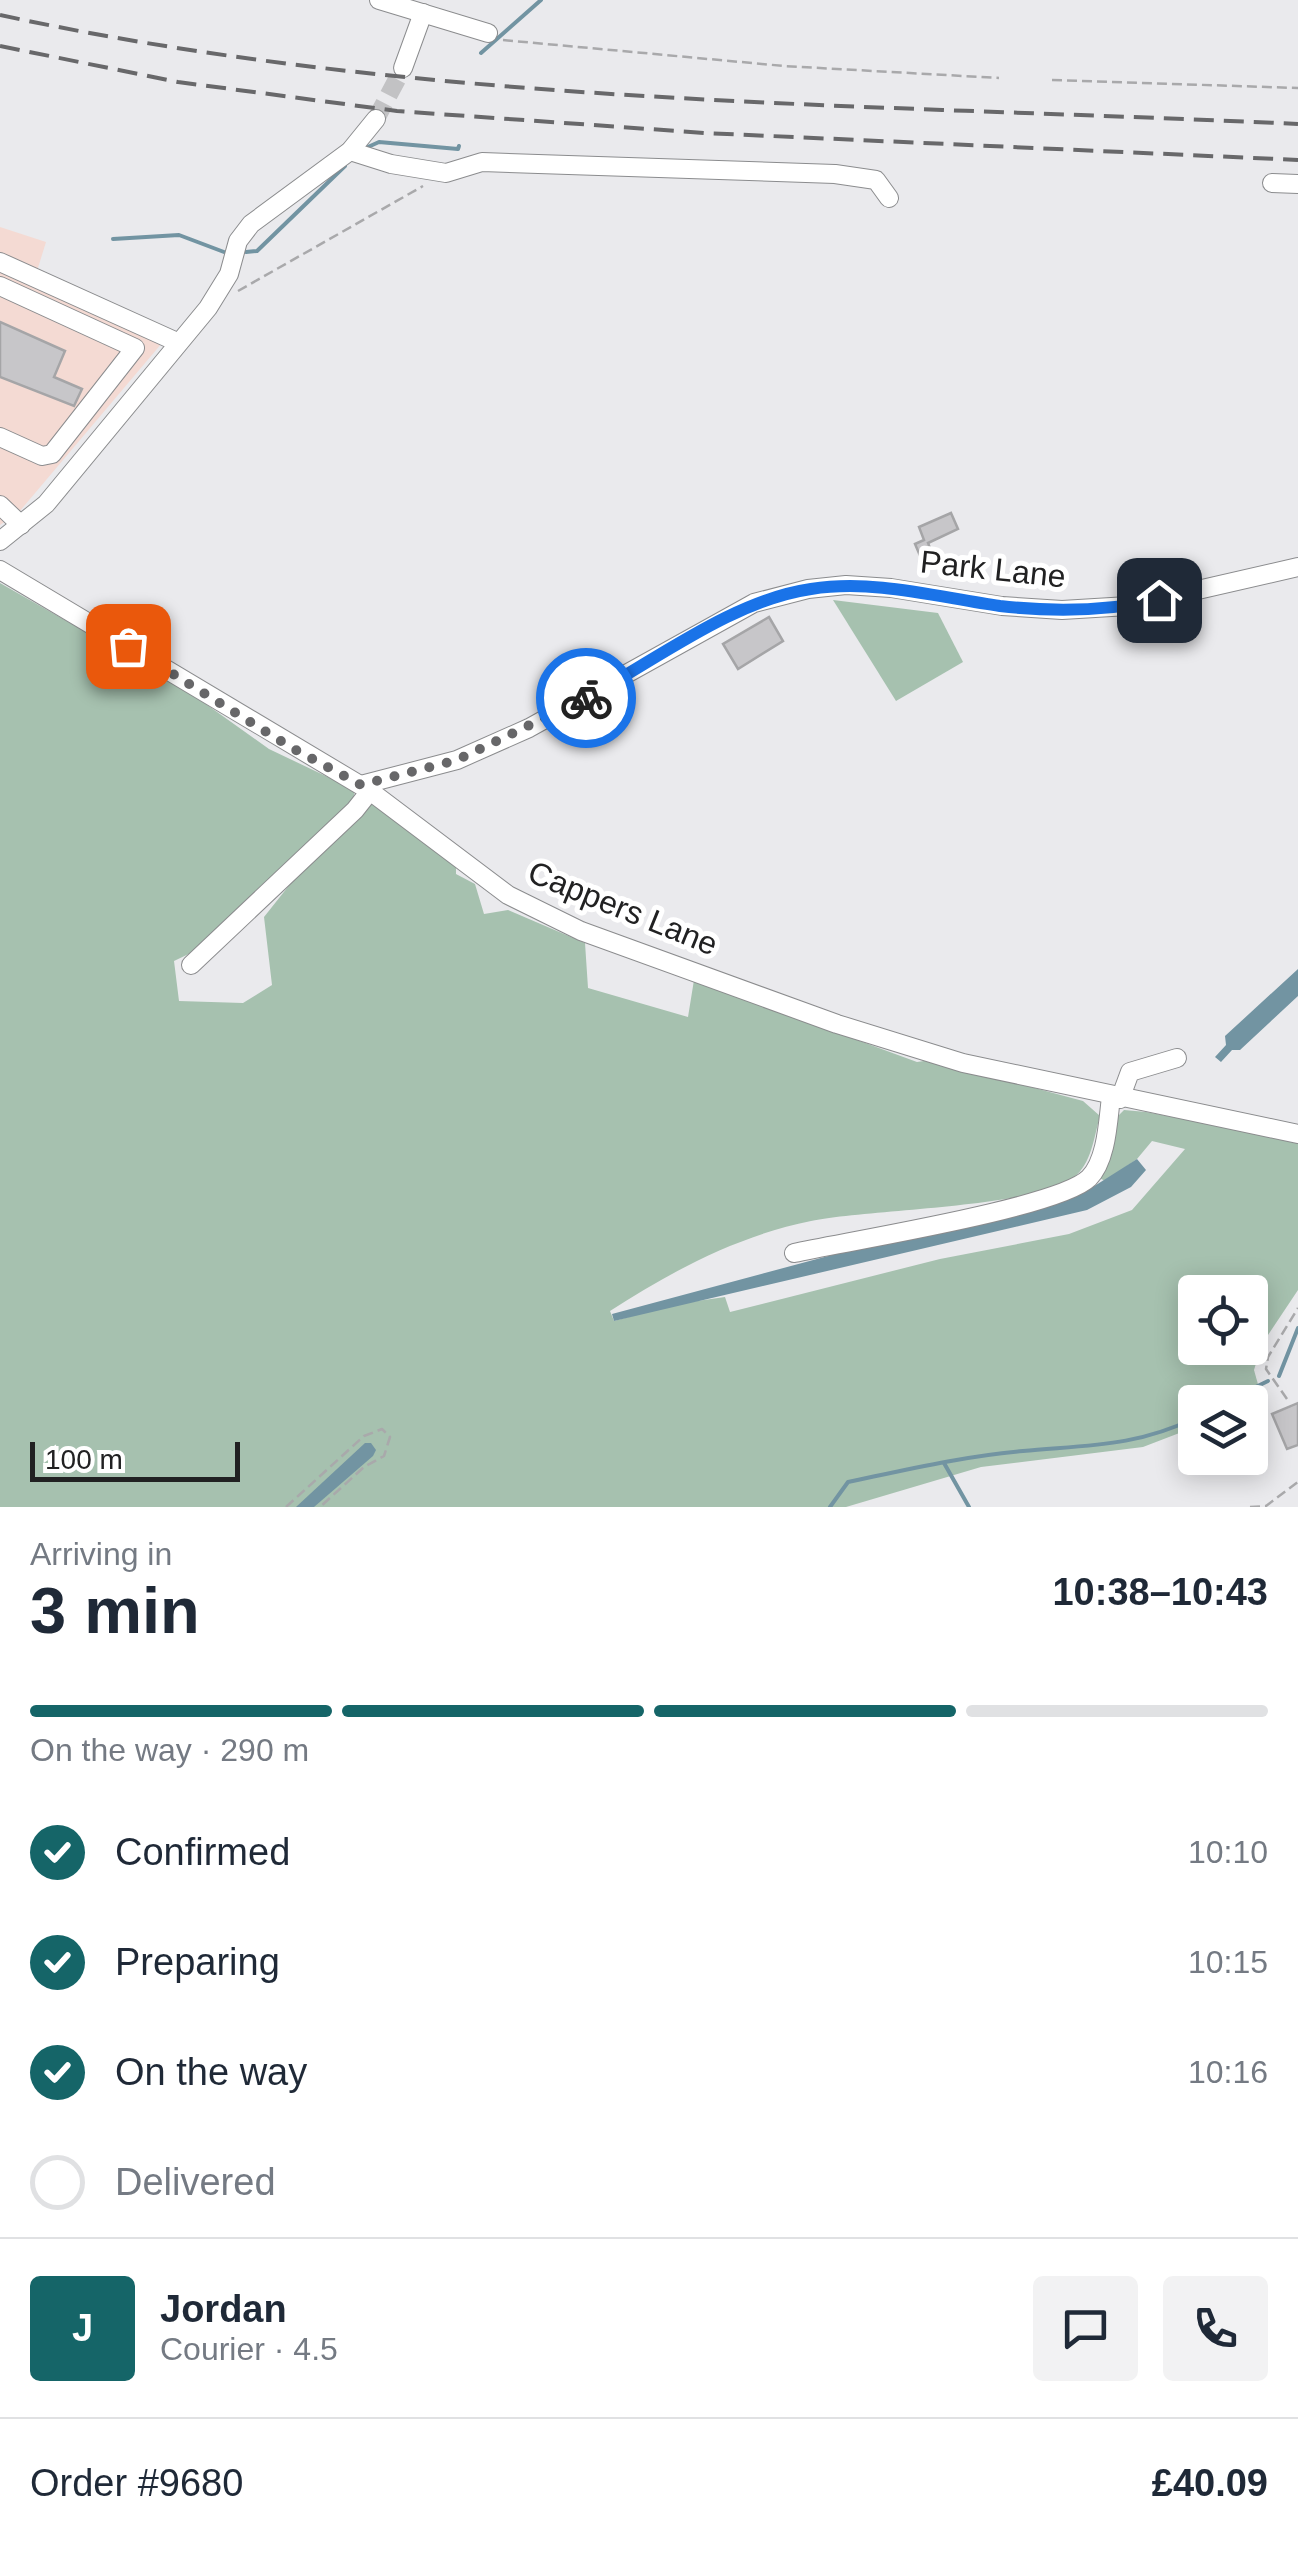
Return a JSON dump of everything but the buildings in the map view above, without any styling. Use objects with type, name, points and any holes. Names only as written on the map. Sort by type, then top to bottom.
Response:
[{"type":"street","points":[[379,0],[488,33]]},
{"type":"street","points":[[403,68],[423,13]]},
{"type":"street","points":[[0,541],[46,504],[208,308],[228,274],[238,241],[251,224],[350,151],[376,119]]},
{"type":"street","points":[[350,151],[391,164],[446,173],[482,162],[835,174],[876,180],[889,198]]},
{"type":"street","points":[[1272,183],[1298,184]]},
{"type":"street","points":[[0,262],[177,342]]},
{"type":"street","points":[[0,286],[135,348],[52,454],[42,456],[0,437]]},
{"type":"street","points":[[0,505],[21,525]]},
{"type":"street","name":"Park Lane","points":[[366,788],[457,760],[545,719],[754,603],[808,589],[846,585],[891,588],[1002,606],[1062,610],[1128,606],[1298,567]]},
{"type":"street","name":"Cappers Lane","points":[[0,570],[224,702],[292,748],[366,788],[508,895],[582,930],[855,1030],[963,1063],[1298,1134]]},
{"type":"street","points":[[191,965],[355,810],[366,788]]},
{"type":"street","points":[[794,1254],[1012,1208],[1064,1192],[1090,1178],[1116,1098],[1130,1072],[1177,1058]]},
{"type":"path","points":[[506,42],[784,66],[999,78]]},
{"type":"path","points":[[1052,80],[1298,88]]},
{"type":"path","points":[[208,308],[446,173]]},
{"type":"path","points":[[1287,1399],[1266,1369],[1268,1357],[1298,1308]]},
{"type":"path","points":[[286,1507],[364,1436],[382,1429],[390,1437],[384,1456],[364,1467],[320,1507]]},
{"type":"path","points":[[1250,1507],[1266,1506],[1298,1482]]},
{"type":"shaded area","points":[[0,227],[46,242],[37,271],[173,330],[19,512],[0,525]]},
{"type":"green space","points":[[0,583],[182,687],[269,749],[355,790],[352,805],[195,951],[174,961],[179,1001],[243,1003],[272,985],[264,917],[291,883],[291,876],[371,804],[418,834],[456,866],[456,874],[475,884],[484,914],[508,910],[585,943],[588,988],[688,1017],[694,980],[917,1062],[931,1060],[1083,1101],[1100,1116],[1084,1165],[1073,1178],[1053,1188],[988,1202],[811,1221],[757,1236],[657,1282],[610,1311],[614,1321],[676,1304],[725,1297],[730,1312],[940,1259],[1069,1234],[1132,1210],[1185,1149],[1152,1141],[1137,1159],[1105,1181],[1096,1176],[1115,1119],[1124,1110],[1298,1141],[1298,1290],[1268,1335],[1268,1275],[1178,1275],[1178,1365],[1256,1365],[1258,1385],[1178,1385],[1178,1434],[1143,1447],[981,1467],[846,1507],[0,1507]]},
{"type":"green space","points":[[833,600],[938,613],[963,662],[896,701]]},
{"type":"water","points":[[1298,969],[1298,996],[1240,1050],[1232,1050],[1221,1062],[1215,1057],[1226,1045],[1225,1036]]},
{"type":"water","points":[[1137,1159],[1146,1170],[1131,1187],[1087,1210],[614,1321],[612,1314],[899,1237],[1020,1213],[1085,1192]]},
{"type":"water","points":[[365,1443],[371,1443],[376,1450],[373,1456],[314,1507],[296,1507]]},
{"type":"waterway","points":[[481,53],[541,0]]},
{"type":"waterway","points":[[368,147],[379,142],[458,149],[459,146]]},
{"type":"waterway","points":[[246,252],[257,251],[345,166]]},
{"type":"waterway","points":[[113,239],[179,235],[224,252]]},
{"type":"waterway","points":[[1279,1376],[1298,1328]]},
{"type":"waterway","points":[[1260,1385],[1268,1381]]},
{"type":"waterway","points":[[830,1507],[848,1482],[979,1456],[1131,1440],[1178,1425]]},
{"type":"waterway","points":[[944,1463],[969,1507]]},
{"type":"tunnel","points":[[376,119],[403,68]]},
{"type":"railway","points":[[0,15],[160,45],[322,68],[483,84],[809,105],[1298,124]]},
{"type":"railway","points":[[0,46],[178,82],[397,111],[705,133],[1298,160]]},
{"type":"way so far","points":[[128,646],[224,702],[292,748],[361,785],[457,760],[586,698]]},
{"type":"route","points":[[586,698],[754,603],[808,589],[846,585],[891,588],[1002,606],[1062,610],[1159,600]]}]
